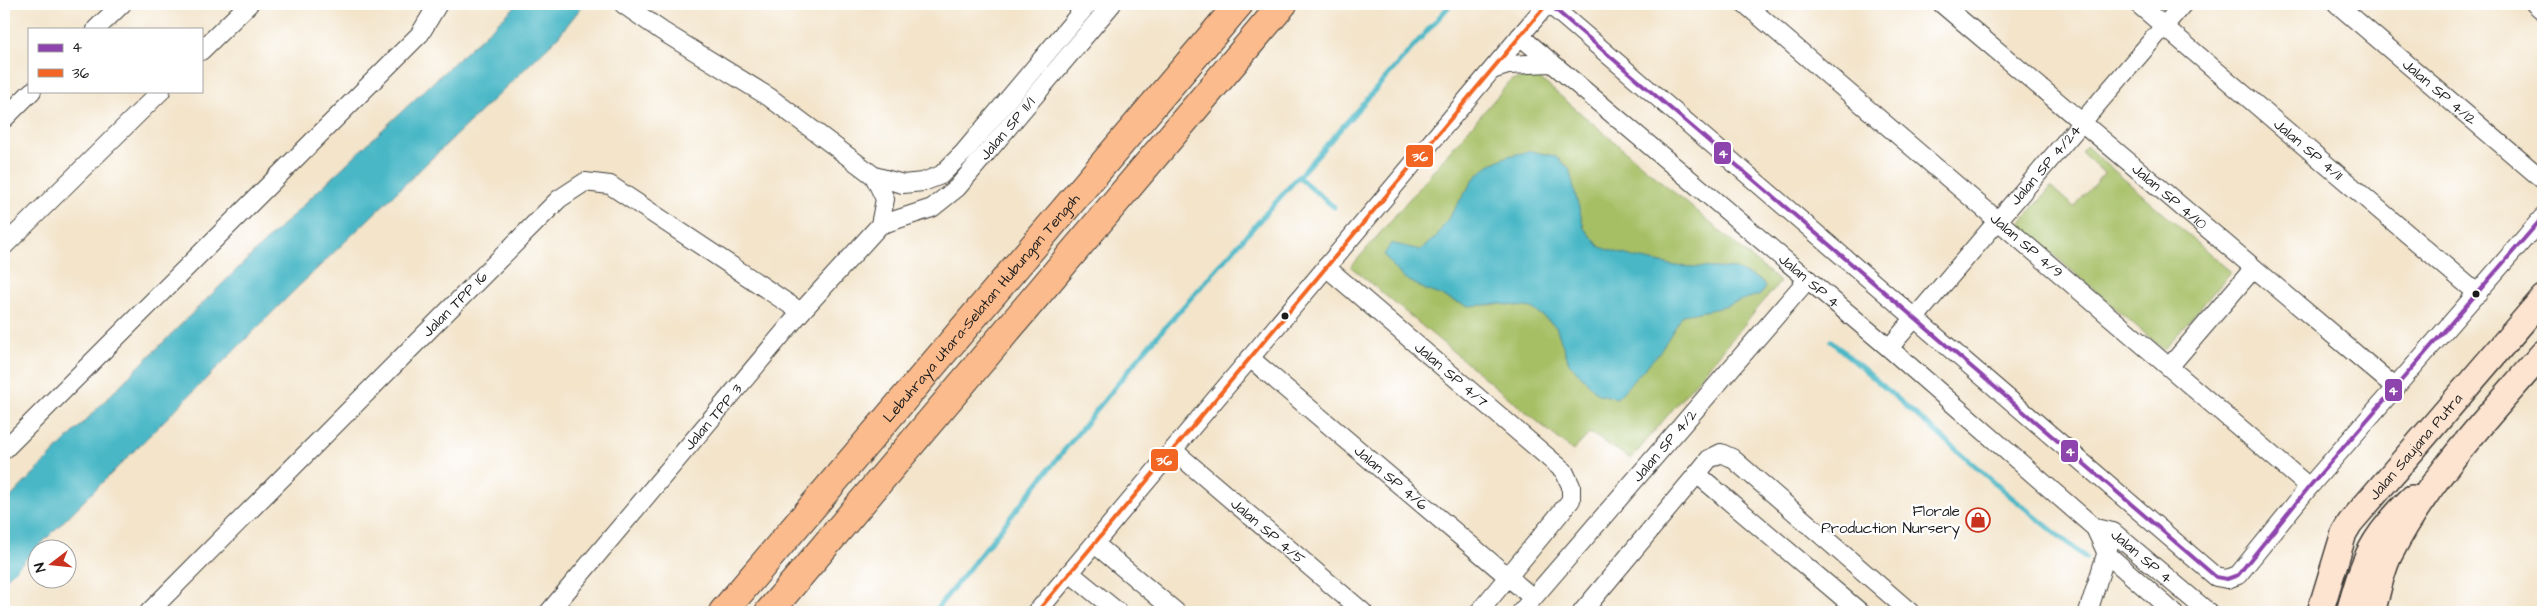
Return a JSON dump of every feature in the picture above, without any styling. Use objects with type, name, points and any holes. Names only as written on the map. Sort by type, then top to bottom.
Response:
[{"type":"highway","name":"Lebuhraya Utara–Selatan Hubungan Tengah","points":[[723,612],[1239,4]]},
{"type":"highway","points":[[769,612],[1283,4]]},
{"type":"main road","name":"Jalan Saujana Putra","points":[[2320,612],[2340,544],[2350,523],[2365,503],[2543,298]]},
{"type":"main road","points":[[2372,612],[2389,556],[2414,514],[2454,458],[2543,353]]},
{"type":"main road","points":[[2349,612],[2364,560],[2374,540],[2389,521],[2454,458]]},
{"type":"main road","points":[[2306,612],[2340,544]]},
{"type":"street","points":[[97,28],[122,4]]},
{"type":"street","points":[[202,50],[250,4]]},
{"type":"street","points":[[4,450],[420,34],[438,4]]},
{"type":"street","points":[[623,4],[662,31],[769,97],[874,176],[885,199],[880,225]]},
{"type":"street","name":"Jalan SP 11/1","points":[[874,176],[903,184],[923,182],[941,175],[964,152],[1088,4]]},
{"type":"street","name":"Jalan SP 11/1","points":[[880,225],[932,208],[956,188],[1112,4]]},
{"type":"street","points":[[1037,612],[1548,4],[2216,577],[2227,579],[2238,575],[2309,486],[2543,217]]},
{"type":"street","name":"Jalan SP 4/9","points":[[1745,4],[2309,486]]},
{"type":"street","name":"Jalan SP 4/10","points":[[1942,4],[2081,124],[2396,388]]},
{"type":"street","name":"Jalan SP 4/11","points":[[2138,4],[2478,294]]},
{"type":"street","name":"Jalan SP 4/24","points":[[1889,348],[2183,4]]},
{"type":"street","name":"Jalan SP 4/12","points":[[2337,4],[2543,180]]},
{"type":"street","points":[[2535,4],[2543,11]]},
{"type":"street","name":"Jalan SP 4","points":[[1520,36],[1889,348],[2095,528],[2107,554],[2173,612]]},
{"type":"street","points":[[1492,70],[1508,65],[1552,63]]},
{"type":"street","points":[[4,119],[31,92]]},
{"type":"street","points":[[6,238],[160,92]]},
{"type":"street","name":"Jalan TPP 16","points":[[149,612],[559,199],[585,182],[610,185],[801,312]]},
{"type":"street","name":"Jalan TPP 3","points":[[549,612],[801,312],[880,225]]},
{"type":"street","name":"Jalan SP 4/7","points":[[1326,267],[1564,471],[1572,486],[1571,500],[1508,577]]},
{"type":"street","points":[[2169,367],[2253,269]]},
{"type":"street","name":"Jalan SP 4/2","points":[[1521,612],[1808,279]]},
{"type":"street","name":"Jalan SP 4/6","points":[[1250,358],[1533,598]]},
{"type":"street","name":"Jalan SP 4/5","points":[[1173,450],[1363,612]]},
{"type":"street","points":[[1582,612],[1709,459],[1721,453],[1732,458],[1910,612]]},
{"type":"street","points":[[1698,474],[1860,612]]},
{"type":"street","name":"Jalan SP 4","points":[[2095,528],[2113,532],[2208,612]]},
{"type":"street","points":[[2088,612],[2113,532]]},
{"type":"street","points":[[1095,544],[1176,612]]},
{"type":"street","points":[[1070,573],[1118,612]]},
{"type":"street","points":[[1478,612],[1508,577]]},
{"type":"green space","points":[[1538,77],[1780,282],[1631,459],[1590,433],[1573,451],[1351,267],[1511,80]]},
{"type":"green space","points":[[2086,146],[2231,272],[2164,350],[2019,225],[2051,187],[2074,207],[2104,173],[2081,152]]},
{"type":"water","points":[[518,4],[584,4],[557,38],[298,287],[47,538],[28,538],[28,557],[4,581],[4,504],[129,376],[257,250]]},
{"type":"water","points":[[1531,151],[1555,156],[1569,168],[1584,228],[1600,247],[1633,257],[1676,266],[1736,269],[1762,281],[1765,287],[1761,294],[1715,309],[1683,315],[1659,353],[1617,398],[1598,394],[1569,363],[1556,327],[1532,308],[1502,304],[1467,306],[1426,290],[1402,277],[1384,255],[1391,243],[1420,250],[1436,237],[1476,176],[1489,165],[1508,156]]},
{"type":"waterway","points":[[934,612],[1144,351],[1451,4]]},
{"type":"waterway","points":[[1298,177],[1334,207]]},
{"type":"waterway","points":[[1831,341],[2004,491],[2086,558]]},
{"type":"transit line","name":"36","points":[[1037,612],[1547,4]]},
{"type":"transit line","name":"4","points":[[1549,4],[2216,577],[2227,579],[2238,575],[2309,487],[2543,217]]},
{"type":"place","name":"Florale Production Nursery","points":[[1978,520]]}]
